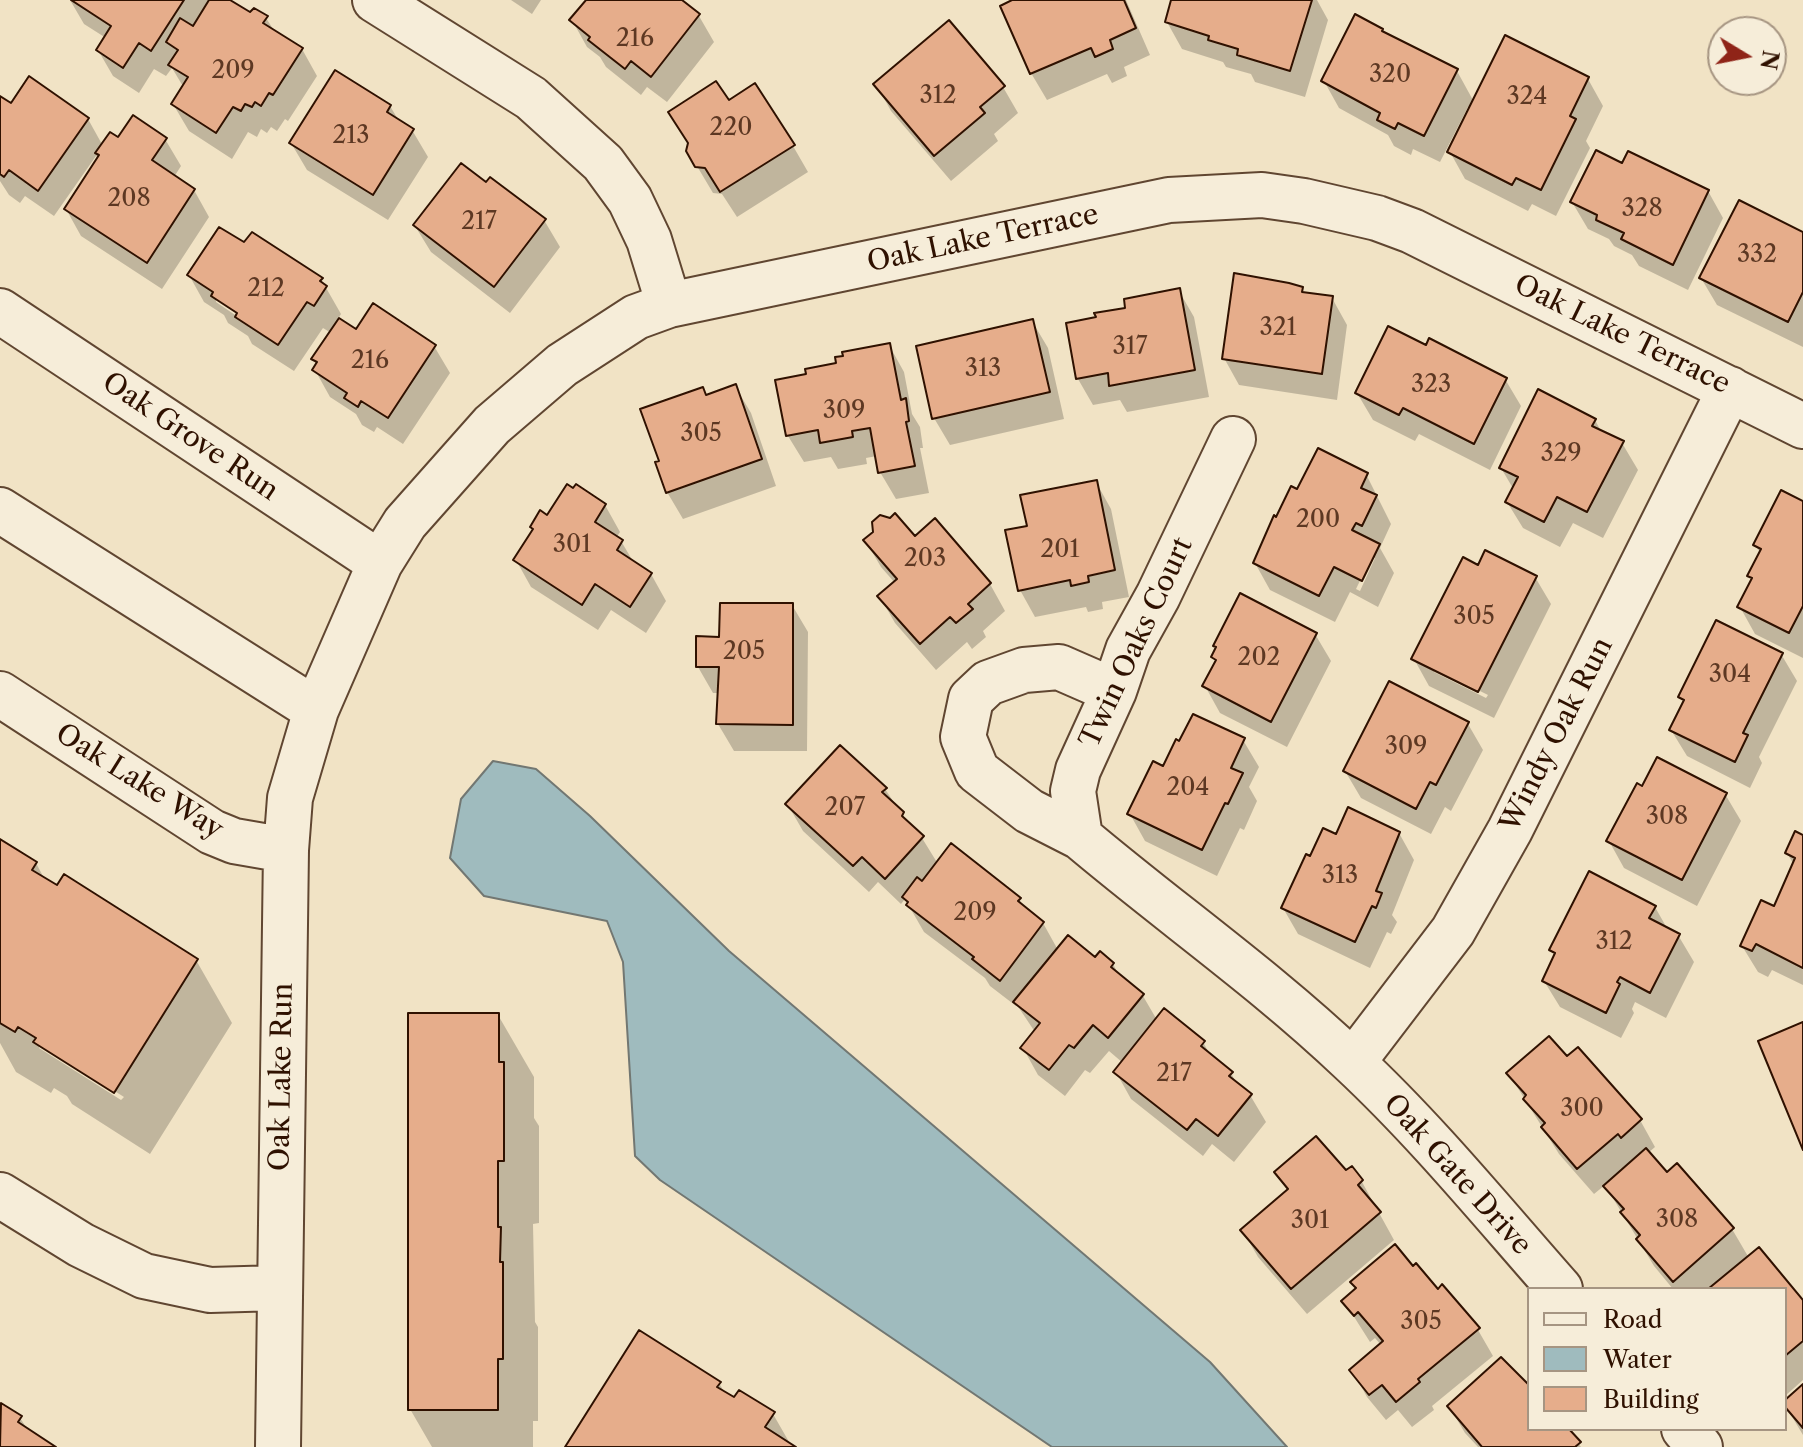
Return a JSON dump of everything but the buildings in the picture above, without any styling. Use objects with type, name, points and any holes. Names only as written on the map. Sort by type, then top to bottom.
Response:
[{"type":"street","points":[[375,0],[531,98],[603,163],[630,200],[649,240],[669,305]]},
{"type":"street","name":"Oak Lake Terrace","points":[[316,710],[380,563],[405,523],[492,425],[562,365],[636,317],[669,305],[1169,200],[1262,195],[1377,218],[1412,231],[1803,426]]},
{"type":"street","name":"Oak Grove Run","points":[[0,311],[380,563]]},
{"type":"street","name":"Windy Oak Run","points":[[1353,1062],[1453,931],[1510,830],[1730,389]]},
{"type":"street","name":"Twin Oaks Court","points":[[1080,837],[1073,791],[1078,770],[1114,691],[1128,650],[1158,596],[1233,439]]},
{"type":"street","points":[[0,510],[316,710]]},
{"type":"street","points":[[1114,691],[1059,667],[1024,670],[988,683],[971,699],[963,737],[977,771],[1029,811],[1080,837],[1138,886],[1274,990],[1353,1062]]},
{"type":"street","name":"Oak Lake Way","points":[[0,694],[212,832],[234,841],[286,850]]},
{"type":"street","name":"Oak Lake Run","points":[[286,1442],[279,1288],[286,850],[290,798],[316,710]]},
{"type":"street","name":"Oak Gate Drive","points":[[1353,1062],[1402,1111],[1558,1287]]},
{"type":"street","points":[[0,1195],[81,1245],[144,1276],[210,1290],[279,1288]]},
{"type":"street","points":[[1686,1431],[1700,1447]]},
{"type":"water","points":[[493,761],[536,769],[590,816],[729,951],[1210,1362],[1287,1447],[1052,1447],[660,1180],[635,1156],[623,962],[607,921],[484,896],[450,858],[461,799]]}]
